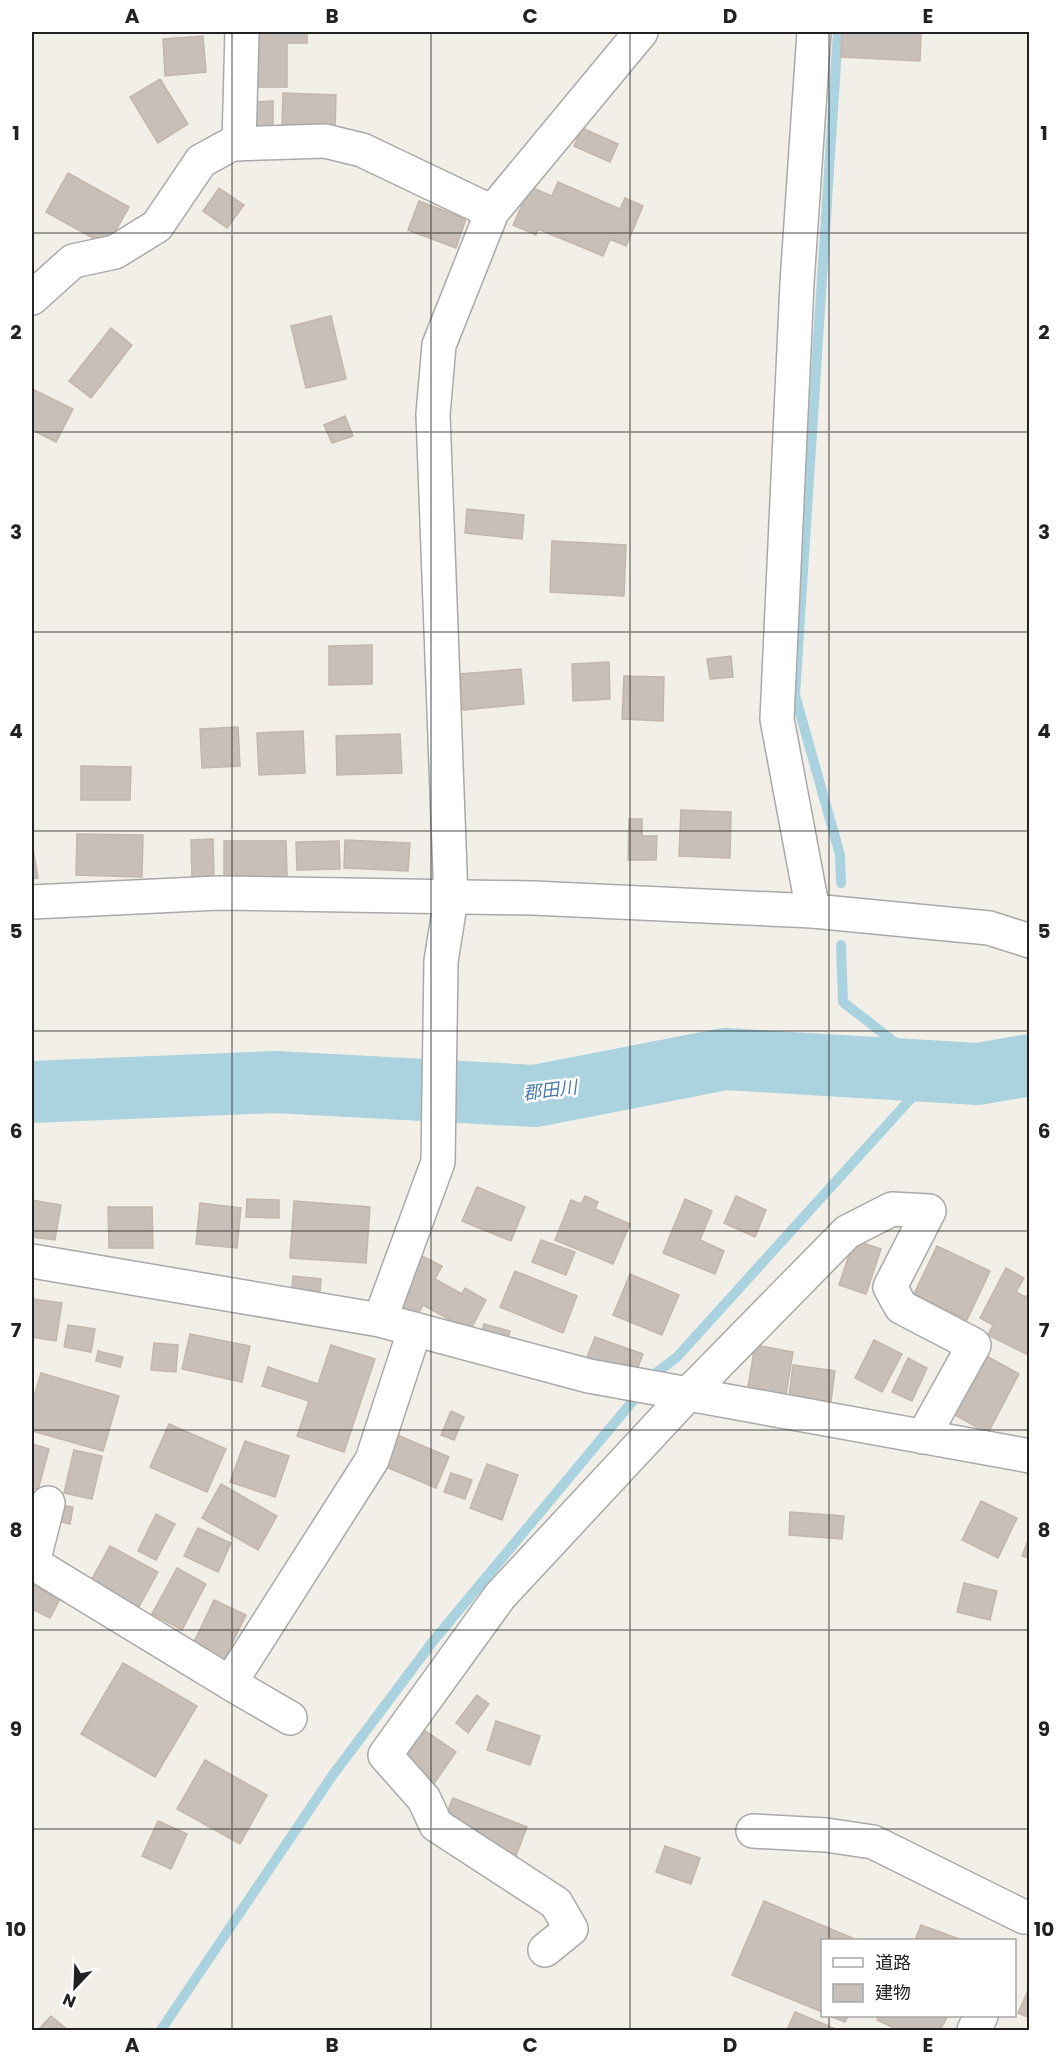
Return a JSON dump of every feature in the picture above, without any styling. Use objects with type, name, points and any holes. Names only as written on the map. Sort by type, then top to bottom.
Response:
[{"type":"street","points":[[239,144],[242,32]]},
{"type":"street","points":[[380,1320],[438,1162],[441,961],[451,899],[433,414],[439,345],[492,212],[641,32]]},
{"type":"street","points":[[813,911],[777,719],[797,283],[814,32]]},
{"type":"street","points":[[32,298],[73,261],[115,252],[157,226],[201,161],[232,144],[326,141],[362,150],[492,212]]},
{"type":"street","points":[[32,902],[218,893],[451,899],[533,898],[813,911],[989,928],[1029,941]]},
{"type":"street","points":[[545,1950],[571,1929],[556,1903],[436,1825],[424,1799],[385,1755],[500,1596],[679,1393],[847,1232],[892,1209],[929,1211],[890,1287],[901,1307],[974,1345],[923,1437]]},
{"type":"street","points":[[32,1261],[380,1320],[620,1382],[1029,1456]]},
{"type":"street","points":[[230,1683],[372,1460],[415,1329]]},
{"type":"street","points":[[48,1503],[33,1563],[290,1718]]},
{"type":"street","points":[[753,1831],[873,1842],[1022,1926]]},
{"type":"street","points":[[975,2031],[981,2017]]},
{"type":"building","points":[[256,32],[307,32],[307,43],[287,43],[287,87],[257,87]]},
{"type":"building","points":[[842,32],[921,32],[920,61],[841,57]]},
{"type":"building","points":[[203,36],[206,72],[165,76],[163,39]]},
{"type":"building","points":[[160,79],[188,124],[158,143],[130,97]]},
{"type":"building","points":[[283,93],[336,95],[335,132],[282,130]]},
{"type":"building","points":[[273,101],[273,129],[254,129],[253,102]]},
{"type":"building","points":[[582,128],[618,144],[610,162],[574,146]]},
{"type":"building","points":[[68,173],[129,207],[107,246],[46,212]]},
{"type":"building","points":[[558,182],[620,209],[625,198],[643,206],[626,246],[610,239],[603,256],[538,229],[536,235],[513,225],[530,187],[552,196]]},
{"type":"building","points":[[219,188],[244,205],[227,228],[203,211]]},
{"type":"building","points":[[419,201],[466,219],[456,248],[408,230]]},
{"type":"building","points":[[331,316],[346,379],[306,388],[291,326]]},
{"type":"building","points":[[111,328],[132,345],[91,398],[69,381]]},
{"type":"building","points":[[32,389],[73,409],[56,442],[32,430]]},
{"type":"building","points":[[345,416],[353,436],[332,443],[324,425]]},
{"type":"building","points":[[467,509],[524,515],[522,539],[465,533]]},
{"type":"building","points":[[552,541],[626,545],[624,596],[550,592]]},
{"type":"building","points":[[372,645],[372,684],[329,685],[329,646]]},
{"type":"building","points":[[731,656],[733,677],[710,679],[707,659]]},
{"type":"building","points":[[609,662],[610,699],[573,701],[572,664]]},
{"type":"building","points":[[521,669],[524,704],[463,710],[460,674]]},
{"type":"building","points":[[624,676],[664,677],[663,721],[622,719]]},
{"type":"building","points":[[238,727],[240,766],[202,768],[200,729]]},
{"type":"building","points":[[303,731],[305,773],[259,775],[257,733]]},
{"type":"building","points":[[400,734],[402,773],[337,775],[336,736]]},
{"type":"building","points":[[81,766],[131,767],[130,800],[81,800]]},
{"type":"building","points":[[681,810],[731,812],[730,858],[679,856]]},
{"type":"building","points":[[629,819],[642,819],[642,836],[657,836],[656,860],[628,860]]},
{"type":"building","points":[[77,834],[143,835],[142,877],[76,875]]},
{"type":"building","points":[[213,839],[214,876],[192,877],[191,840]]},
{"type":"building","points":[[345,840],[410,843],[408,871],[344,868]]},
{"type":"building","points":[[224,841],[286,841],[287,877],[224,877]]},
{"type":"building","points":[[339,841],[340,869],[297,870],[296,842]]},
{"type":"building","points":[[32,843],[38,878],[32,879]]},
{"type":"building","points":[[477,1187],[525,1207],[511,1241],[462,1221]]},
{"type":"building","points":[[585,1196],[598,1202],[595,1209],[630,1224],[613,1264],[555,1240],[571,1200],[581,1204]]},
{"type":"building","points":[[736,1196],[766,1210],[755,1237],[724,1223]]},
{"type":"building","points":[[247,1199],[279,1200],[279,1218],[246,1217]]},
{"type":"building","points":[[685,1199],[712,1211],[700,1240],[724,1251],[715,1274],[663,1253]]},
{"type":"building","points":[[32,1200],[61,1205],[55,1240],[32,1237]]},
{"type":"building","points":[[294,1201],[370,1207],[366,1263],[290,1258]]},
{"type":"building","points":[[200,1203],[241,1208],[237,1248],[196,1244]]},
{"type":"building","points":[[108,1207],[152,1207],[153,1248],[109,1248]]},
{"type":"building","points":[[541,1240],[575,1252],[566,1275],[532,1262]]},
{"type":"building","points":[[854,1240],[881,1249],[866,1294],[839,1285]]},
{"type":"building","points":[[937,1246],[990,1271],[967,1320],[914,1294]]},
{"type":"building","points":[[418,1254],[442,1266],[435,1279],[462,1294],[465,1288],[486,1300],[470,1331],[423,1305],[416,1318],[392,1305]]},
{"type":"building","points":[[1006,1268],[1024,1278],[1016,1292],[1026,1297],[1030,1291],[1030,1348],[1026,1354],[988,1335],[993,1325],[980,1318]]},
{"type":"building","points":[[515,1271],[577,1296],[563,1333],[500,1307]]},
{"type":"building","points":[[630,1274],[679,1295],[662,1335],[613,1315]]},
{"type":"building","points":[[293,1276],[321,1279],[320,1291],[292,1289]]},
{"type":"building","points":[[32,1299],[62,1303],[56,1341],[32,1337]]},
{"type":"building","points":[[484,1324],[510,1331],[505,1348],[479,1341]]},
{"type":"building","points":[[68,1325],[95,1329],[91,1352],[64,1347]]},
{"type":"building","points":[[190,1334],[250,1346],[242,1382],[182,1369]]},
{"type":"building","points":[[595,1337],[643,1354],[634,1377],[586,1360]]},
{"type":"building","points":[[874,1340],[902,1354],[882,1392],[855,1378]]},
{"type":"building","points":[[154,1343],[178,1345],[176,1372],[151,1370]]},
{"type":"building","points":[[331,1345],[375,1359],[344,1452],[297,1436],[309,1401],[262,1386],[268,1367],[318,1384]]},
{"type":"building","points":[[755,1345],[793,1352],[785,1400],[747,1393]]},
{"type":"building","points":[[98,1351],[123,1357],[120,1367],[96,1361]]},
{"type":"building","points":[[981,1353],[1019,1374],[988,1433],[949,1412]]},
{"type":"building","points":[[908,1358],[927,1368],[912,1401],[892,1392]]},
{"type":"building","points":[[793,1365],[835,1371],[830,1409],[788,1403]]},
{"type":"building","points":[[41,1373],[119,1396],[103,1451],[32,1431],[32,1404]]},
{"type":"building","points":[[451,1411],[464,1417],[454,1440],[441,1435]]},
{"type":"building","points":[[169,1424],[226,1449],[207,1492],[150,1467]]},
{"type":"building","points":[[390,1432],[449,1457],[436,1488],[377,1463]]},
{"type":"building","points":[[245,1441],[289,1456],[275,1497],[230,1482]]},
{"type":"building","points":[[32,1444],[49,1449],[38,1490],[32,1488]]},
{"type":"building","points":[[74,1450],[102,1456],[92,1499],[64,1493]]},
{"type":"building","points":[[487,1464],[518,1475],[502,1520],[470,1508]]},
{"type":"building","points":[[451,1473],[472,1480],[465,1499],[444,1492]]},
{"type":"building","points":[[221,1484],[277,1516],[258,1550],[202,1518]]},
{"type":"building","points":[[981,1501],[1017,1518],[998,1558],[962,1540]]},
{"type":"building","points":[[55,1504],[73,1507],[70,1524],[52,1520]]},
{"type":"building","points":[[790,1512],[844,1516],[842,1539],[789,1535]]},
{"type":"building","points":[[156,1514],[175,1524],[156,1560],[138,1551]]},
{"type":"building","points":[[198,1528],[231,1543],[218,1572],[184,1556]]},
{"type":"building","points":[[1030,1535],[1030,1558],[1022,1556]]},
{"type":"building","points":[[110,1546],[158,1572],[135,1614],[87,1588]]},
{"type":"building","points":[[177,1568],[206,1584],[182,1630],[152,1614]]},
{"type":"building","points":[[964,1583],[997,1591],[990,1620],[957,1612]]},
{"type":"building","points":[[32,1584],[60,1599],[50,1618],[32,1609]]},
{"type":"building","points":[[214,1600],[246,1615],[224,1660],[193,1644]]},
{"type":"building","points":[[123,1663],[197,1706],[155,1777],[81,1734]]},
{"type":"building","points":[[477,1695],[489,1704],[468,1733],[456,1723]]},
{"type":"building","points":[[496,1721],[540,1736],[530,1765],[487,1750]]},
{"type":"building","points":[[420,1727],[456,1752],[433,1785],[397,1759]]},
{"type":"building","points":[[205,1760],[267,1795],[240,1844],[177,1809]]},
{"type":"building","points":[[453,1798],[527,1827],[516,1856],[441,1827]]},
{"type":"building","points":[[158,1821],[187,1834],[171,1869],[142,1856]]},
{"type":"building","points":[[665,1846],[700,1858],[691,1884],[656,1872]]},
{"type":"building","points":[[764,1901],[855,1939],[821,1939],[821,2012],[732,1975]]},
{"type":"building","points":[[921,1925],[959,1939],[915,1939]]},
{"type":"building","points":[[1030,1986],[1030,2018],[1018,2013]]},
{"type":"building","points":[[795,2012],[838,2030],[787,2030]]},
{"type":"building","points":[[51,2016],[68,2030],[38,2030]]},
{"type":"building","points":[[832,2017],[848,2017],[845,2022]]},
{"type":"building","points":[[878,2017],[947,2017],[940,2030],[898,2030],[877,2020]]},
{"type":"waterway","points":[[838,32],[795,695],[840,855],[841,883]]},
{"type":"waterway","points":[[161,2030],[332,1776],[434,1640],[656,1373],[677,1357],[934,1073],[843,1002],[841,945]]},
{"type":"waterway","name":"郡田川","points":[[32,1092],[275,1082],[535,1096],[725,1059],[978,1074],[1030,1065]]}]
